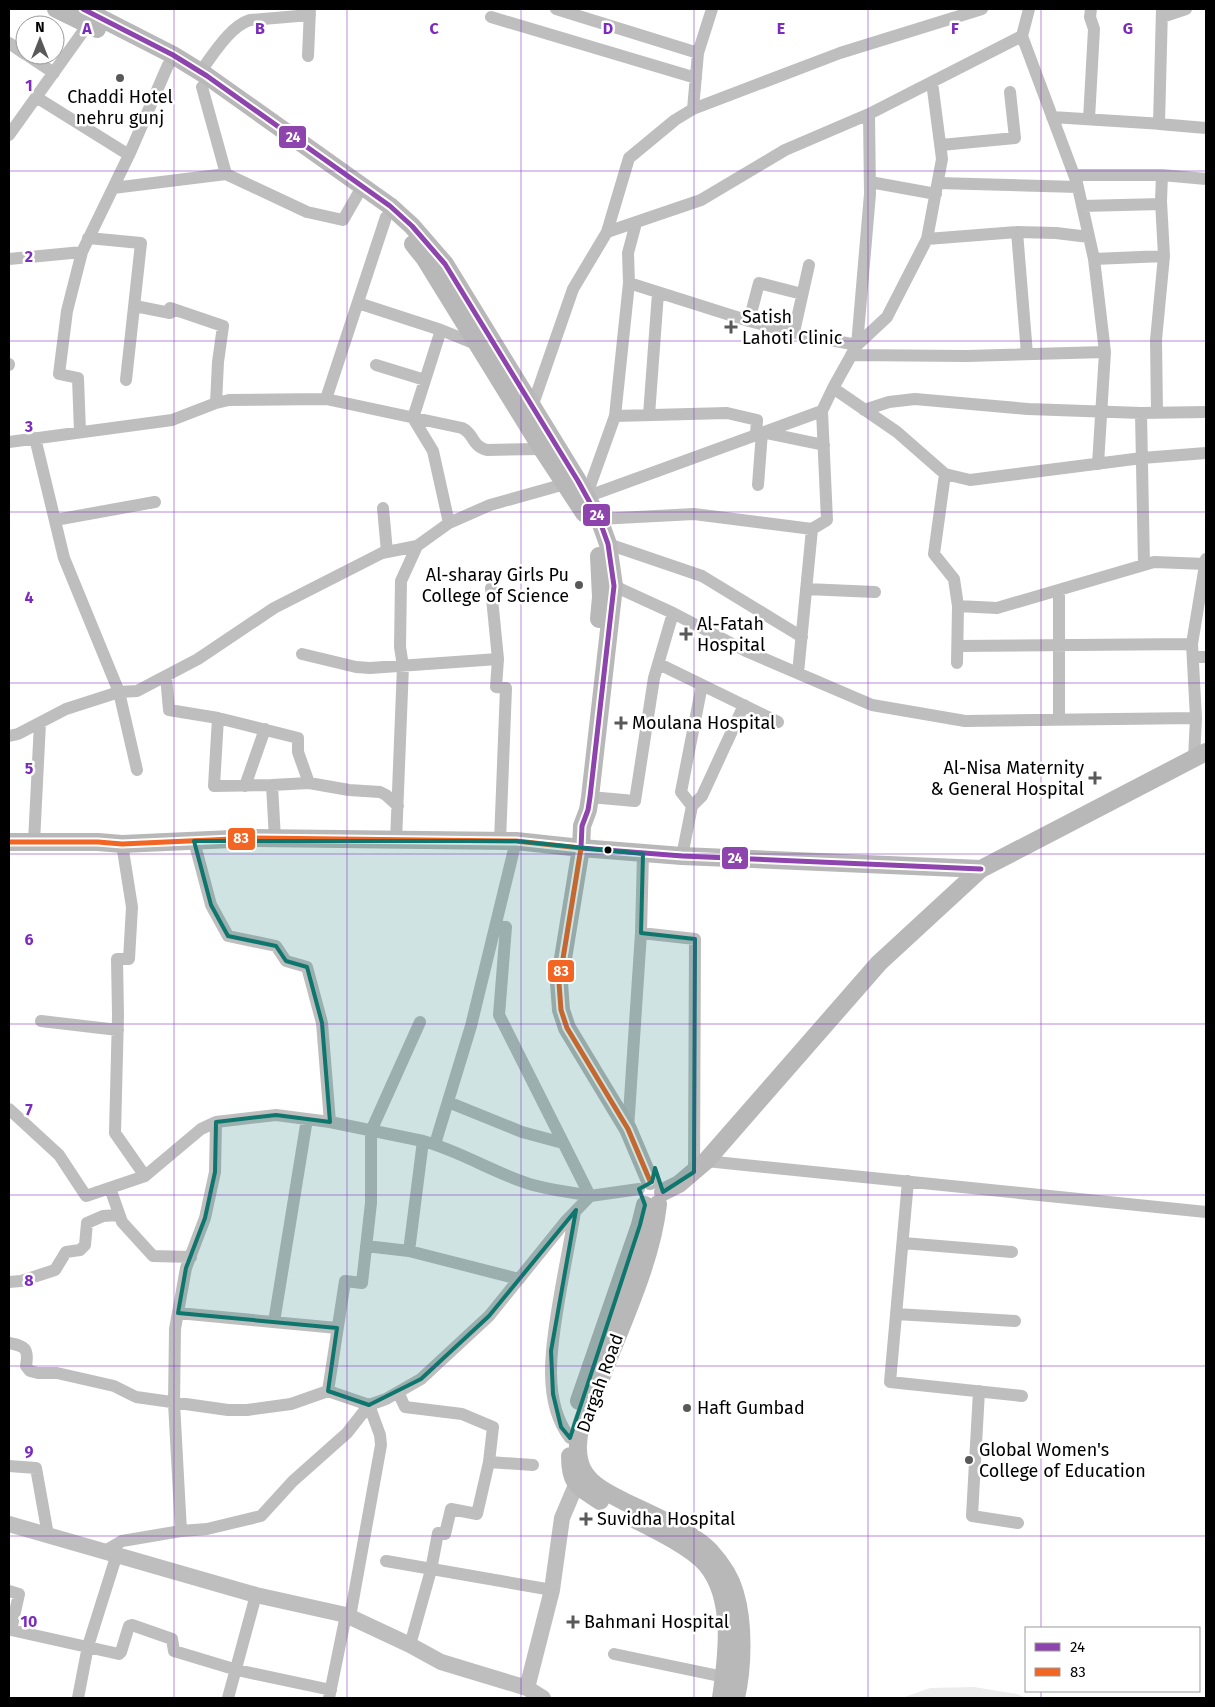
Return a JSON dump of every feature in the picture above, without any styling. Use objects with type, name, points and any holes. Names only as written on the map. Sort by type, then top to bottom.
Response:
[{"type":"main road","points":[[56,9],[89,16],[173,55],[201,79],[360,191],[390,206],[412,226],[445,264],[532,407],[576,487],[598,546],[601,567],[601,597],[577,809],[582,826]]},
{"type":"main road","points":[[89,16],[168,65],[201,79]]},
{"type":"main road","points":[[360,191],[410,240],[426,259],[542,449],[576,487],[599,519],[608,544],[614,586],[590,797],[588,810],[582,826],[559,983],[561,1010],[567,1028],[628,1129],[651,1194],[673,1188],[700,1166],[879,963],[981,869],[1200,756]]},
{"type":"main road","points":[[9,842],[98,842],[122,844],[275,839],[508,841],[643,854],[981,869]]},
{"type":"main road","name":"Dargah Road","points":[[576,1485],[570,1470],[570,1438],[577,1408],[651,1194]]},
{"type":"main road","name":"Dargah Road","points":[[651,1194],[655,1225],[644,1264],[584,1418],[580,1434],[580,1463],[590,1480],[610,1494],[682,1531],[709,1550],[722,1566],[735,1591],[738,1607],[740,1671],[736,1698]]},
{"type":"main road","points":[[576,1485],[610,1507],[693,1552],[706,1564],[719,1584],[727,1624],[721,1698]]},
{"type":"street","points":[[556,9],[588,13],[698,53]]},
{"type":"street","points":[[693,109],[698,53],[712,9]]},
{"type":"street","points":[[532,407],[573,289],[607,232],[629,158],[674,120],[693,109],[840,53],[982,9]]},
{"type":"street","points":[[1029,9],[1022,36],[1076,181],[1094,259],[1105,352],[1098,464]]},
{"type":"street","points":[[1089,119],[1094,29],[1090,17],[1091,9]]},
{"type":"street","points":[[1163,124],[1159,124],[1162,13],[1186,9]]},
{"type":"street","points":[[226,174],[201,79],[232,32],[244,22],[310,12],[308,56]]},
{"type":"street","points":[[9,135],[54,73],[89,16]]},
{"type":"street","points":[[491,17],[696,78]]},
{"type":"street","points":[[607,232],[701,200],[785,150],[869,114],[1022,36]]},
{"type":"street","points":[[42,65],[54,73]]},
{"type":"street","points":[[80,432],[78,378],[59,374],[67,311],[82,252],[129,155],[168,65]]},
{"type":"street","points":[[599,519],[694,514],[812,529],[827,520],[822,411],[854,350],[886,318],[927,239],[942,159],[932,82]]},
{"type":"street","points":[[940,145],[1015,138],[1010,92]]},
{"type":"street","points":[[36,97],[129,155]]},
{"type":"street","points":[[854,350],[870,182],[869,114]]},
{"type":"street","points":[[1052,117],[1206,128]]},
{"type":"street","points":[[113,188],[226,174],[307,212],[343,220],[360,191]]},
{"type":"street","points":[[870,182],[937,188],[1162,175],[1206,179]]},
{"type":"street","points":[[1157,412],[1156,340],[1164,256],[1161,204],[1162,175]]},
{"type":"street","points":[[1082,206],[1161,204]]},
{"type":"street","points":[[326,400],[386,217]]},
{"type":"street","points":[[576,487],[615,416],[629,283],[628,253],[636,223]]},
{"type":"street","points":[[927,239],[1017,232],[1056,233],[1089,237]]},
{"type":"street","points":[[1017,232],[1027,354]]},
{"type":"street","points":[[88,238],[141,244],[126,380]]},
{"type":"street","points":[[9,259],[82,252]]},
{"type":"street","points":[[1094,259],[1164,256]]},
{"type":"street","points":[[794,332],[808,265]]},
{"type":"street","points":[[749,321],[760,282],[802,294]]},
{"type":"street","points":[[629,283],[749,321],[854,350],[967,356],[1105,352]]},
{"type":"street","points":[[650,415],[658,293]]},
{"type":"street","points":[[358,303],[440,330],[478,345]]},
{"type":"street","points":[[135,306],[170,313],[170,308],[223,326],[218,362],[216,403]]},
{"type":"street","points":[[440,330],[413,418],[434,451],[449,523]]},
{"type":"street","points":[[376,365],[425,380]]},
{"type":"street","points":[[833,388],[897,432],[945,474],[970,480],[1142,458],[1206,453]]},
{"type":"street","points":[[864,410],[889,402],[915,398],[1028,409],[1141,413],[1206,412]]},
{"type":"street","points":[[9,442],[172,420],[216,403],[230,400],[326,400],[467,430],[475,444],[487,450],[542,449]]},
{"type":"street","points":[[9,736],[18,734],[66,709],[119,692],[137,691],[198,659],[274,608],[382,553],[418,546],[449,523],[490,504],[576,487],[759,433],[822,411]]},
{"type":"street","points":[[615,416],[727,413],[757,420],[759,433],[758,486]]},
{"type":"street","points":[[1141,413],[1144,565]]},
{"type":"street","points":[[759,433],[824,445]]},
{"type":"street","points":[[35,438],[64,558],[119,692],[137,770]]},
{"type":"street","points":[[945,474],[934,554],[954,579],[958,606],[957,663]]},
{"type":"street","points":[[55,520],[155,502]]},
{"type":"street","points":[[383,508],[387,552]]},
{"type":"street","points":[[798,673],[812,529]]},
{"type":"street","points":[[608,544],[702,576],[802,637]]},
{"type":"street","points":[[396,841],[402,666],[400,647],[401,581],[418,546]]},
{"type":"street","points":[[1200,756],[1192,644],[1206,559]]},
{"type":"street","points":[[958,606],[997,608],[1154,562],[1206,564]]},
{"type":"street","points":[[614,586],[746,651],[872,705],[965,721],[1196,718]]},
{"type":"street","points":[[409,1251],[429,1143],[448,1102],[472,1026],[496,926],[508,841],[506,688],[496,688],[498,659],[491,588]]},
{"type":"street","points":[[806,589],[876,592]]},
{"type":"street","points":[[1059,590],[1059,720]]},
{"type":"street","points":[[590,797],[636,801],[654,678],[673,614]]},
{"type":"street","points":[[958,646],[1192,644]]},
{"type":"street","points":[[302,654],[356,667],[370,668],[498,659]]},
{"type":"street","points":[[1193,657],[1206,657]]},
{"type":"street","points":[[658,664],[778,722]]},
{"type":"street","points":[[166,676],[169,710],[218,718],[298,738],[298,752],[309,783]]},
{"type":"street","points":[[692,806],[681,792],[702,684]]},
{"type":"street","points":[[682,856],[692,806],[702,796],[744,706]]},
{"type":"street","points":[[218,718],[214,786],[309,783],[349,790],[380,792],[398,806]]},
{"type":"street","points":[[34,842],[40,723]]},
{"type":"street","points":[[246,786],[265,730]]},
{"type":"street","points":[[272,785],[275,839]]},
{"type":"street","points":[[194,841],[211,904],[228,936],[276,946],[286,961],[308,967],[322,1024],[330,1122]]},
{"type":"street","points":[[122,844],[132,907],[130,959],[117,960],[118,1030],[115,1133],[145,1176]]},
{"type":"street","points":[[628,1129],[642,933],[643,854]]},
{"type":"street","points":[[496,926],[506,927],[499,1015],[590,1196]]},
{"type":"street","points":[[642,933],[695,938],[700,1166],[908,1181],[1206,1212]]},
{"type":"street","points":[[41,1020],[118,1030]]},
{"type":"street","points":[[328,1390],[345,1281],[362,1283],[370,1203],[371,1131],[420,1022]]},
{"type":"street","points":[[448,1102],[522,1132],[564,1143]]},
{"type":"street","points":[[9,1109],[59,1155],[86,1196],[145,1176],[201,1130],[216,1122],[276,1115],[330,1122],[429,1143],[533,1185],[590,1196],[651,1194]]},
{"type":"street","points":[[274,1322],[307,1119]]},
{"type":"street","points":[[181,1531],[174,1403],[175,1329],[186,1268],[205,1218],[214,1172],[216,1122]]},
{"type":"street","points":[[908,1181],[890,1382],[1022,1396]]},
{"type":"street","points":[[110,1188],[122,1222],[153,1256],[190,1257]]},
{"type":"street","points":[[78,1698],[88,1646],[111,1552],[122,1540],[207,1529],[261,1516],[292,1481],[347,1432],[369,1406],[421,1379],[462,1342],[488,1316],[590,1196]]},
{"type":"street","points":[[570,1438],[561,1427],[553,1394],[551,1351],[575,1212]]},
{"type":"street","points":[[9,1282],[21,1281],[55,1270],[66,1252],[80,1250],[85,1245],[87,1223],[103,1216],[120,1215]]},
{"type":"street","points":[[902,1242],[1012,1252]]},
{"type":"street","points":[[366,1246],[409,1251],[519,1279]]},
{"type":"street","points":[[178,1313],[337,1328]]},
{"type":"street","points":[[896,1314],[1015,1321]]},
{"type":"street","points":[[9,1343],[20,1345],[26,1349],[28,1356],[26,1366],[30,1371],[38,1374],[57,1373],[114,1386],[136,1397],[174,1403],[238,1411],[291,1404],[328,1390],[369,1406],[380,1434],[381,1445],[348,1616],[330,1694],[237,1670],[174,1651],[172,1649],[172,1639],[131,1624],[120,1654],[10,1629],[19,1594],[9,1591]]},
{"type":"street","points":[[979,1391],[972,1516],[1018,1523]]},
{"type":"street","points":[[398,1392],[405,1407],[462,1414],[493,1427],[489,1462],[477,1514],[451,1509],[445,1534],[438,1533],[431,1570],[410,1645]]},
{"type":"street","points":[[489,1462],[533,1465]]},
{"type":"street","points":[[9,1466],[36,1468],[48,1535]]},
{"type":"street","points":[[527,1688],[552,1590],[562,1518],[576,1485]]},
{"type":"street","points":[[9,1524],[256,1595],[348,1616],[441,1662],[527,1688],[542,1698]]},
{"type":"street","points":[[386,1561],[552,1590]]},
{"type":"street","points":[[228,1698],[256,1595]]},
{"type":"street","points":[[614,1654],[724,1677]]},
{"type":"highlighted area","points":[[194,841],[516,841],[643,854],[641,933],[695,939],[694,1172],[663,1192],[655,1168],[652,1182],[639,1189],[645,1205],[640,1225],[570,1438],[561,1427],[553,1394],[551,1351],[576,1210],[489,1316],[421,1379],[369,1405],[328,1391],[337,1328],[178,1313],[186,1268],[205,1218],[215,1172],[216,1122],[276,1115],[330,1122],[322,1023],[307,967],[286,961],[276,946],[228,936],[211,905]]},
{"type":"shaded area","points":[[974,1687],[1017,1694],[1026,1698],[902,1698],[930,1688]]},
{"type":"transit line","name":"24","points":[[83,9],[173,55],[207,76],[390,206],[412,226],[445,264],[578,481],[599,519],[608,544],[614,586],[590,797],[588,810],[582,826],[581,848],[682,856],[981,869]]},
{"type":"transit line","name":"83","points":[[9,842],[98,842],[122,844],[254,838],[516,841],[581,848],[559,983],[561,1010],[567,1028],[628,1129],[650,1181]]},
{"type":"place","name":"Chaddi Hotel nehru gunj","points":[[120,78]]},
{"type":"place","name":"Satish Lahoti Clinic","points":[[731,327]]},
{"type":"place","name":"Al-sharay Girls Pu College of Science","points":[[579,585]]},
{"type":"place","name":"Al-Fatah Hospital","points":[[686,634]]},
{"type":"place","name":"Moulana Hospital","points":[[621,723]]},
{"type":"place","name":"Al-Nisa Maternity & General Hospital","points":[[1095,778]]},
{"type":"place","name":"Haft Gumbad","points":[[687,1408]]},
{"type":"place","name":"Global Women's College of Education","points":[[969,1460]]},
{"type":"place","name":"Suvidha Hospital","points":[[586,1519]]},
{"type":"place","name":"Bahmani Hospital","points":[[573,1622]]}]
